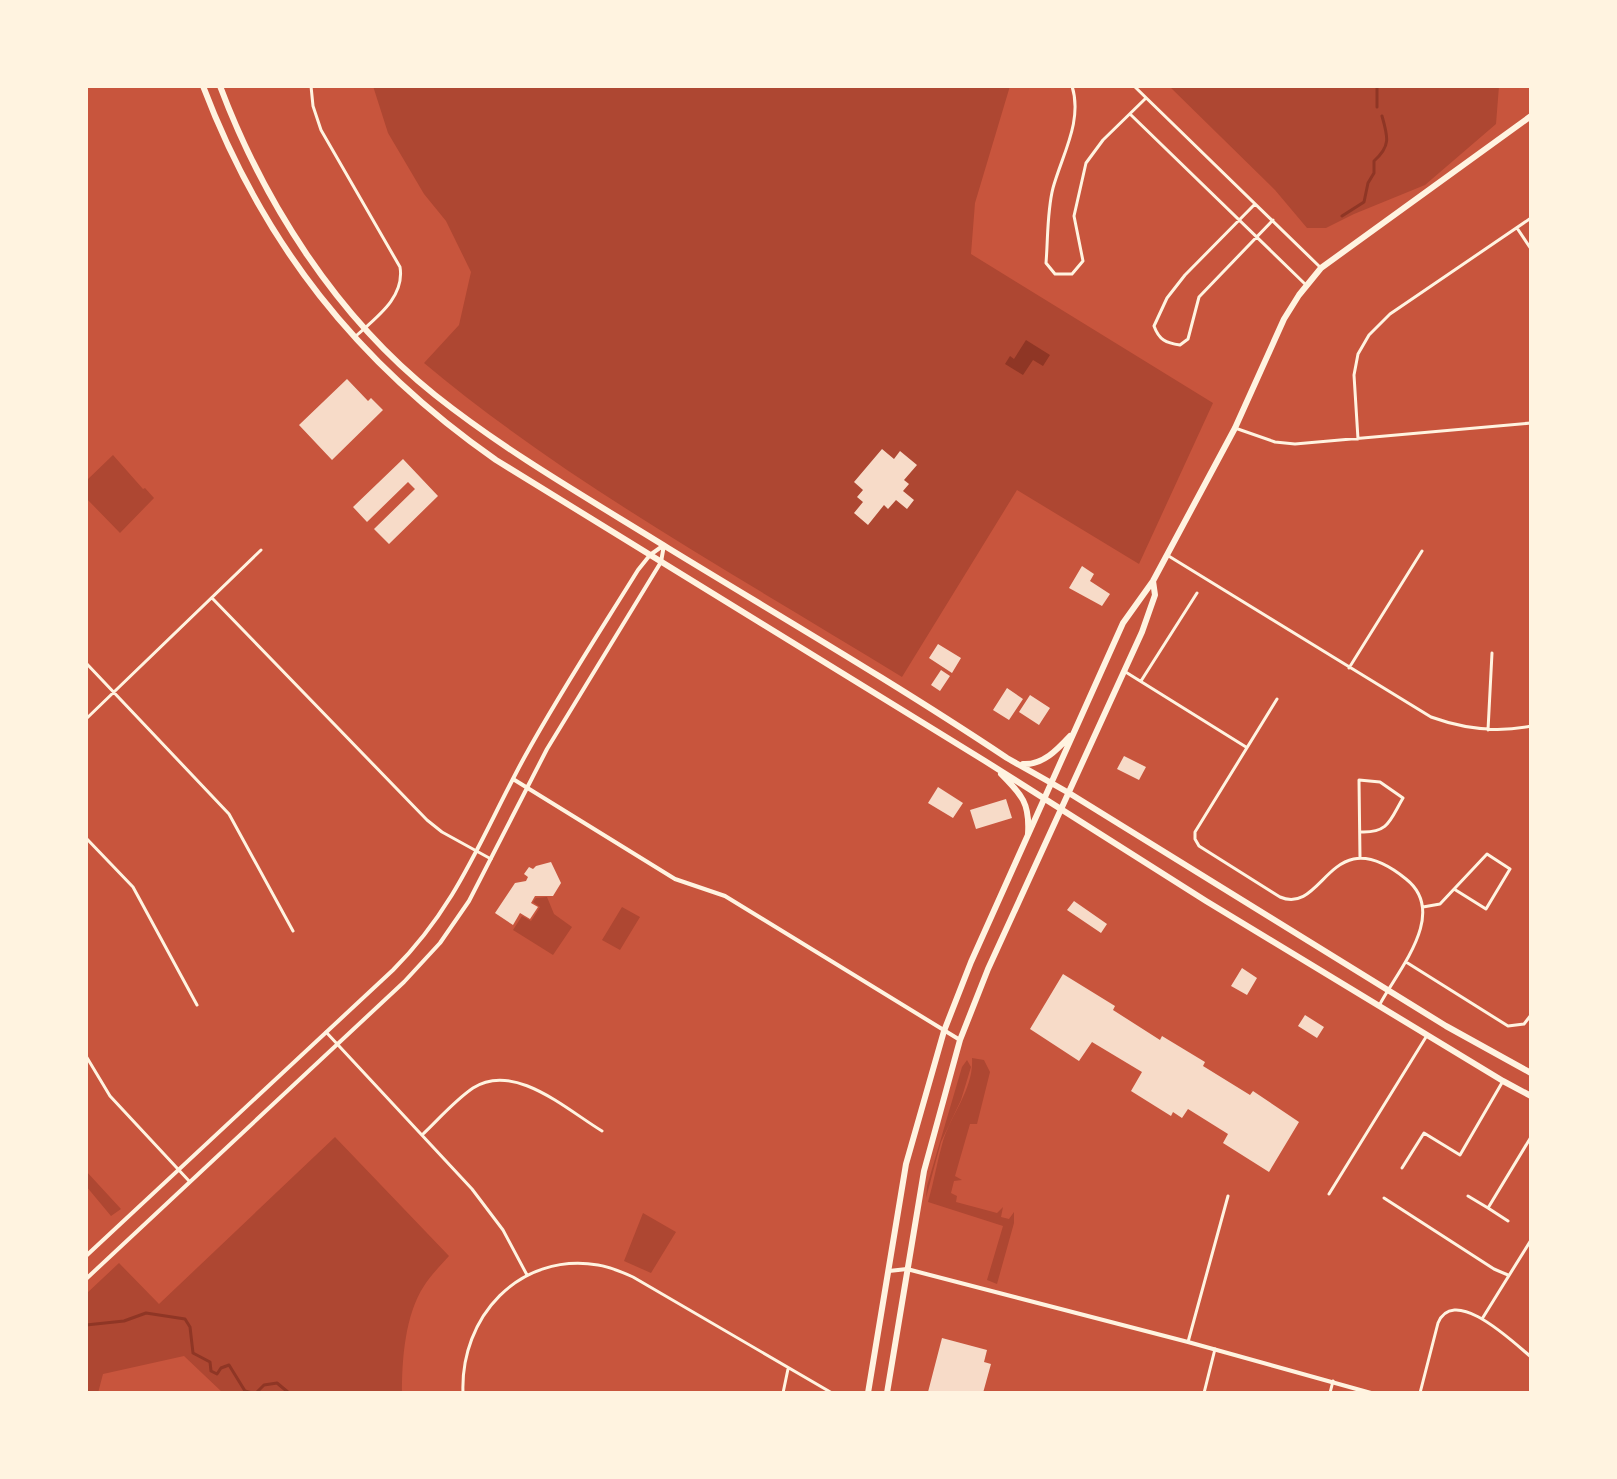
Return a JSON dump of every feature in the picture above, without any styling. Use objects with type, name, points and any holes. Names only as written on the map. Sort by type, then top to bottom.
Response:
[{"type":"main road","points":[[203,86],[219,129],[260,209],[302,274],[354,338],[432,413],[484,452],[1378,1006],[1531,1096]]},
{"type":"main road","points":[[220,86],[252,162],[276,207],[305,251],[365,328],[433,393],[479,429],[1007,758],[1531,1073]]},
{"type":"main road","points":[[868,1393],[906,1164],[944,1031],[971,962],[1123,623],[1153,581],[1235,428],[1284,319],[1306,285],[1321,268],[1531,116]]},
{"type":"main road","points":[[887,1393],[924,1171],[960,1040],[988,969],[1124,671],[1155,595],[1153,581]]},
{"type":"main road","points":[[1007,758],[1022,764],[1033,764],[1053,754],[1075,731]]},
{"type":"main road","points":[[994,767],[1026,804],[1028,837]]},
{"type":"street","points":[[311,86],[313,106],[321,130],[400,267],[398,291],[354,338]]},
{"type":"street","points":[[1072,86],[1076,98],[1072,134],[1052,191],[1046,263],[1055,274],[1072,274],[1083,261],[1074,216],[1086,163],[1103,140],[1146,98]]},
{"type":"street","points":[[1134,86],[1321,268]]},
{"type":"street","points":[[1130,114],[1306,285]]},
{"type":"street","points":[[1255,204],[1185,275],[1167,298],[1154,326],[1157,336],[1166,343],[1180,345],[1188,339],[1199,297],[1273,220]]},
{"type":"street","points":[[1358,439],[1354,375],[1358,354],[1369,335],[1390,314],[1531,218]]},
{"type":"street","points":[[1517,228],[1531,249]]},
{"type":"street","points":[[1235,428],[1285,444],[1531,423]]},
{"type":"street","points":[[86,1256],[393,970],[428,933],[455,893],[513,779],[559,698],[650,555],[664,545]]},
{"type":"street","points":[[86,1279],[404,982],[440,943],[469,901],[566,717],[661,562],[664,545]]},
{"type":"street","points":[[86,719],[261,550]]},
{"type":"street","points":[[1349,668],[1422,551]]},
{"type":"street","points":[[1167,555],[1431,717],[1463,727],[1488,730],[1531,726]]},
{"type":"street","points":[[1141,681],[1197,593]]},
{"type":"street","points":[[212,598],[418,812],[442,832],[491,859]]},
{"type":"street","points":[[1488,730],[1492,653]]},
{"type":"street","points":[[86,663],[229,814],[293,931]]},
{"type":"street","points":[[1124,671],[1246,747]]},
{"type":"street","points":[[1277,699],[1195,832],[1195,839],[1199,846],[1280,897],[1291,900],[1305,897],[1340,863],[1360,858],[1376,861],[1408,880],[1418,891],[1423,907],[1420,931],[1378,1006]]},
{"type":"street","points":[[513,779],[675,879],[725,896],[960,1040]]},
{"type":"street","points":[[1360,858],[1359,780],[1380,782],[1403,798],[1386,827],[1378,832],[1361,832]]},
{"type":"street","points":[[86,838],[133,887],[197,1005]]},
{"type":"street","points":[[1423,907],[1440,904],[1454,889],[1487,854],[1510,869],[1486,909],[1454,889]]},
{"type":"street","points":[[1405,962],[1508,1026],[1524,1024],[1531,1015]]},
{"type":"street","points":[[326,1032],[491,1212],[528,1275]]},
{"type":"street","points":[[1329,1194],[1427,1036]]},
{"type":"street","points":[[86,1056],[110,1096],[190,1182]]},
{"type":"street","points":[[422,1135],[475,1087],[502,1079],[526,1084],[602,1131]]},
{"type":"street","points":[[1402,1168],[1424,1133],[1460,1155],[1503,1081]]},
{"type":"street","points":[[1488,1208],[1531,1137]]},
{"type":"street","points":[[1188,1342],[1228,1196]]},
{"type":"street","points":[[1468,1196],[1508,1221]]},
{"type":"street","points":[[1384,1198],[1508,1275]]},
{"type":"street","points":[[1482,1319],[1531,1240]]},
{"type":"street","points":[[463,1393],[464,1361],[473,1331],[500,1294],[528,1275],[563,1264],[607,1267],[633,1277],[832,1393]]},
{"type":"street","points":[[887,1272],[907,1269],[1371,1393]]},
{"type":"street","points":[[1420,1393],[1442,1314],[1452,1308],[1462,1309],[1482,1319],[1531,1357]]},
{"type":"street","points":[[1204,1393],[1215,1349]]},
{"type":"street","points":[[783,1393],[789,1368]]},
{"type":"street","points":[[1330,1393],[1333,1381]]},
{"type":"shaded area","points":[[373,86],[1010,86],[975,203],[971,254],[1213,403],[1139,564],[1017,490],[902,677],[657,528],[538,449],[424,363],[459,325],[471,272],[446,221],[424,194],[388,133]]},
{"type":"shaded area","points":[[1169,86],[1499,86],[1496,124],[1425,185],[1326,228],[1307,228],[1275,190]]},
{"type":"shaded area","points":[[1026,340],[1050,355],[1043,366],[1033,360],[1023,375],[1005,364],[1010,356],[1014,359]]},
{"type":"shaded area","points":[[113,455],[154,498],[120,533],[86,498],[86,481]]},
{"type":"shaded area","points":[[547,897],[554,914],[572,927],[553,955],[513,930],[522,916],[531,921],[540,907],[533,902],[536,898]]},
{"type":"shaded area","points":[[622,907],[640,917],[620,950],[602,940]]},
{"type":"shaded area","points":[[972,1058],[984,1060],[990,1072],[977,1124],[970,1124],[955,1176],[962,1180],[954,1181],[951,1193],[957,1196],[956,1202],[997,1213],[1003,1207],[1001,1217],[1009,1219],[1014,1212],[1014,1223],[997,1284],[987,1280],[1003,1226],[928,1202],[943,1141],[970,1080]]},
{"type":"shaded area","points":[[967,1060],[971,1067],[961,1100],[941,1142],[926,1198],[927,1186],[962,1067]]},
{"type":"shaded area","points":[[335,1137],[449,1256],[424,1286],[413,1310],[404,1352],[402,1393],[223,1393],[184,1356],[103,1374],[98,1393],[86,1393],[86,1294],[119,1263],[159,1304]]},
{"type":"shaded area","points":[[86,1171],[121,1209],[111,1216],[86,1186]]},
{"type":"shaded area","points":[[643,1213],[676,1232],[651,1273],[624,1261]]},
{"type":"building","points":[[347,379],[368,401],[371,398],[383,410],[332,460],[299,425]]},
{"type":"building","points":[[882,449],[894,459],[900,451],[917,465],[904,480],[909,484],[903,491],[914,500],[907,509],[896,500],[888,509],[884,505],[868,525],[854,513],[863,502],[857,497],[863,490],[854,482]]},
{"type":"building","points":[[403,459],[438,496],[389,544],[374,529],[415,489],[408,482],[367,522],[353,507]]},
{"type":"building","points":[[1082,566],[1094,574],[1090,581],[1110,594],[1102,606],[1069,588]]},
{"type":"building","points":[[938,644],[961,658],[952,673],[929,658]]},
{"type":"building","points":[[941,670],[950,676],[940,691],[931,685]]},
{"type":"building","points":[[1007,688],[1023,699],[1009,720],[993,710]]},
{"type":"building","points":[[1030,695],[1050,708],[1039,725],[1019,712]]},
{"type":"building","points":[[1124,756],[1146,767],[1139,780],[1117,769]]},
{"type":"building","points":[[938,787],[963,803],[953,818],[928,803]]},
{"type":"building","points":[[1006,799],[1012,818],[976,829],[970,810]]},
{"type":"building","points":[[551,862],[561,883],[553,896],[535,896],[531,903],[538,907],[530,919],[520,913],[513,925],[495,913],[515,883],[526,881],[528,877],[524,874],[529,867],[533,869]]},
{"type":"building","points":[[1074,901],[1107,924],[1101,933],[1067,910]]},
{"type":"building","points":[[1242,968],[1257,978],[1247,995],[1231,986]]},
{"type":"building","points":[[1063,974],[1115,1006],[1113,1010],[1160,1040],[1162,1036],[1205,1062],[1203,1066],[1250,1095],[1253,1091],[1299,1122],[1269,1172],[1223,1143],[1228,1134],[1188,1109],[1182,1118],[1173,1112],[1171,1116],[1131,1091],[1142,1072],[1092,1042],[1079,1061],[1030,1029]]},
{"type":"building","points":[[1305,1015],[1324,1027],[1317,1038],[1298,1026]]},
{"type":"building","points":[[942,1338],[987,1350],[984,1362],[991,1364],[983,1393],[928,1392]]},
{"type":"waterway","points":[[1377,86],[1377,107]]},
{"type":"waterway","points":[[1342,216],[1364,202],[1368,183],[1374,173],[1374,161],[1386,146],[1382,116]]},
{"type":"waterway","points":[[86,1325],[124,1321],[146,1313],[185,1319],[190,1327],[193,1353],[210,1362],[211,1371],[217,1374],[229,1365],[245,1391],[252,1393]]},
{"type":"waterway","points":[[256,1393],[264,1385],[277,1383],[289,1393]]}]
